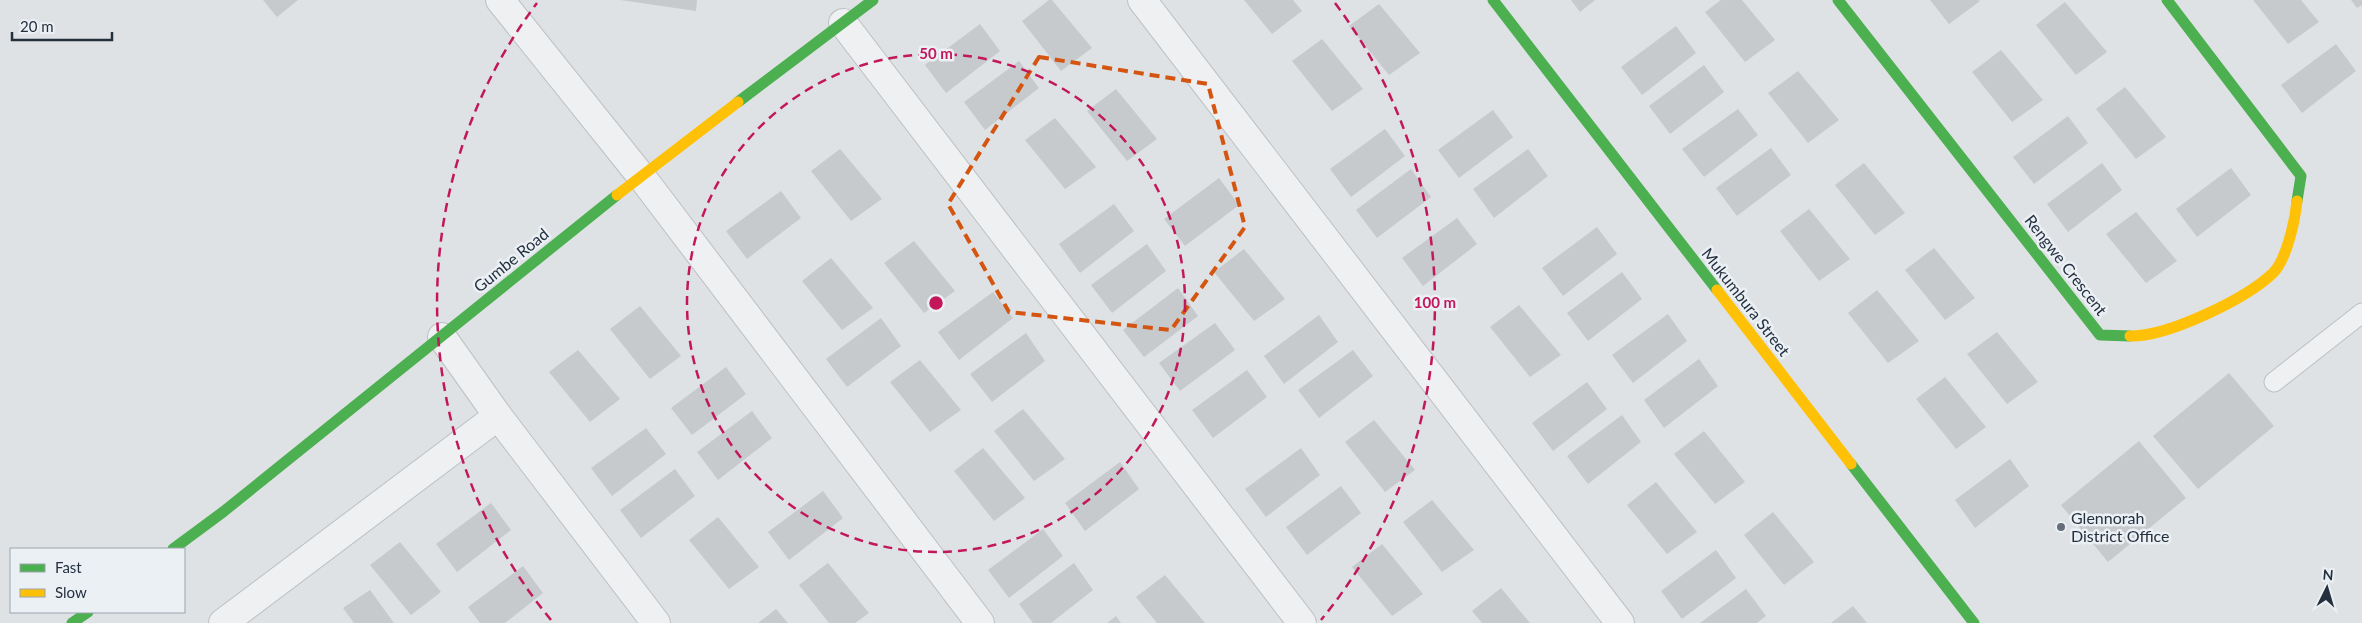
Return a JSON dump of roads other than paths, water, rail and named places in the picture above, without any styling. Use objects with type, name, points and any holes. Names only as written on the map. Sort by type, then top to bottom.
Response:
[{"type":"street","points":[[500,0],[641,176],[980,623]]},
{"type":"street","name":"Gumbe Road","points":[[174,548],[223,512],[641,176],[873,0]]},
{"type":"street","points":[[1142,0],[1620,623]]},
{"type":"street","name":"Mukumbura Street","points":[[1493,0],[1974,623]]},
{"type":"street","name":"Rengwe Crescent","points":[[1838,0],[2100,335],[2136,336],[2191,322],[2243,295],[2274,272],[2293,232],[2301,176],[2167,0]]},
{"type":"street","points":[[843,23],[1302,623]]},
{"type":"street","points":[[442,337],[647,620]]},
{"type":"street","points":[[223,623],[498,416]]},
{"type":"street","points":[[72,623],[87,613]]},
{"type":"lane","points":[[2274,382],[2362,312]]},
{"type":"place","name":"Glennorah District Office","points":[[2061,527]]}]
